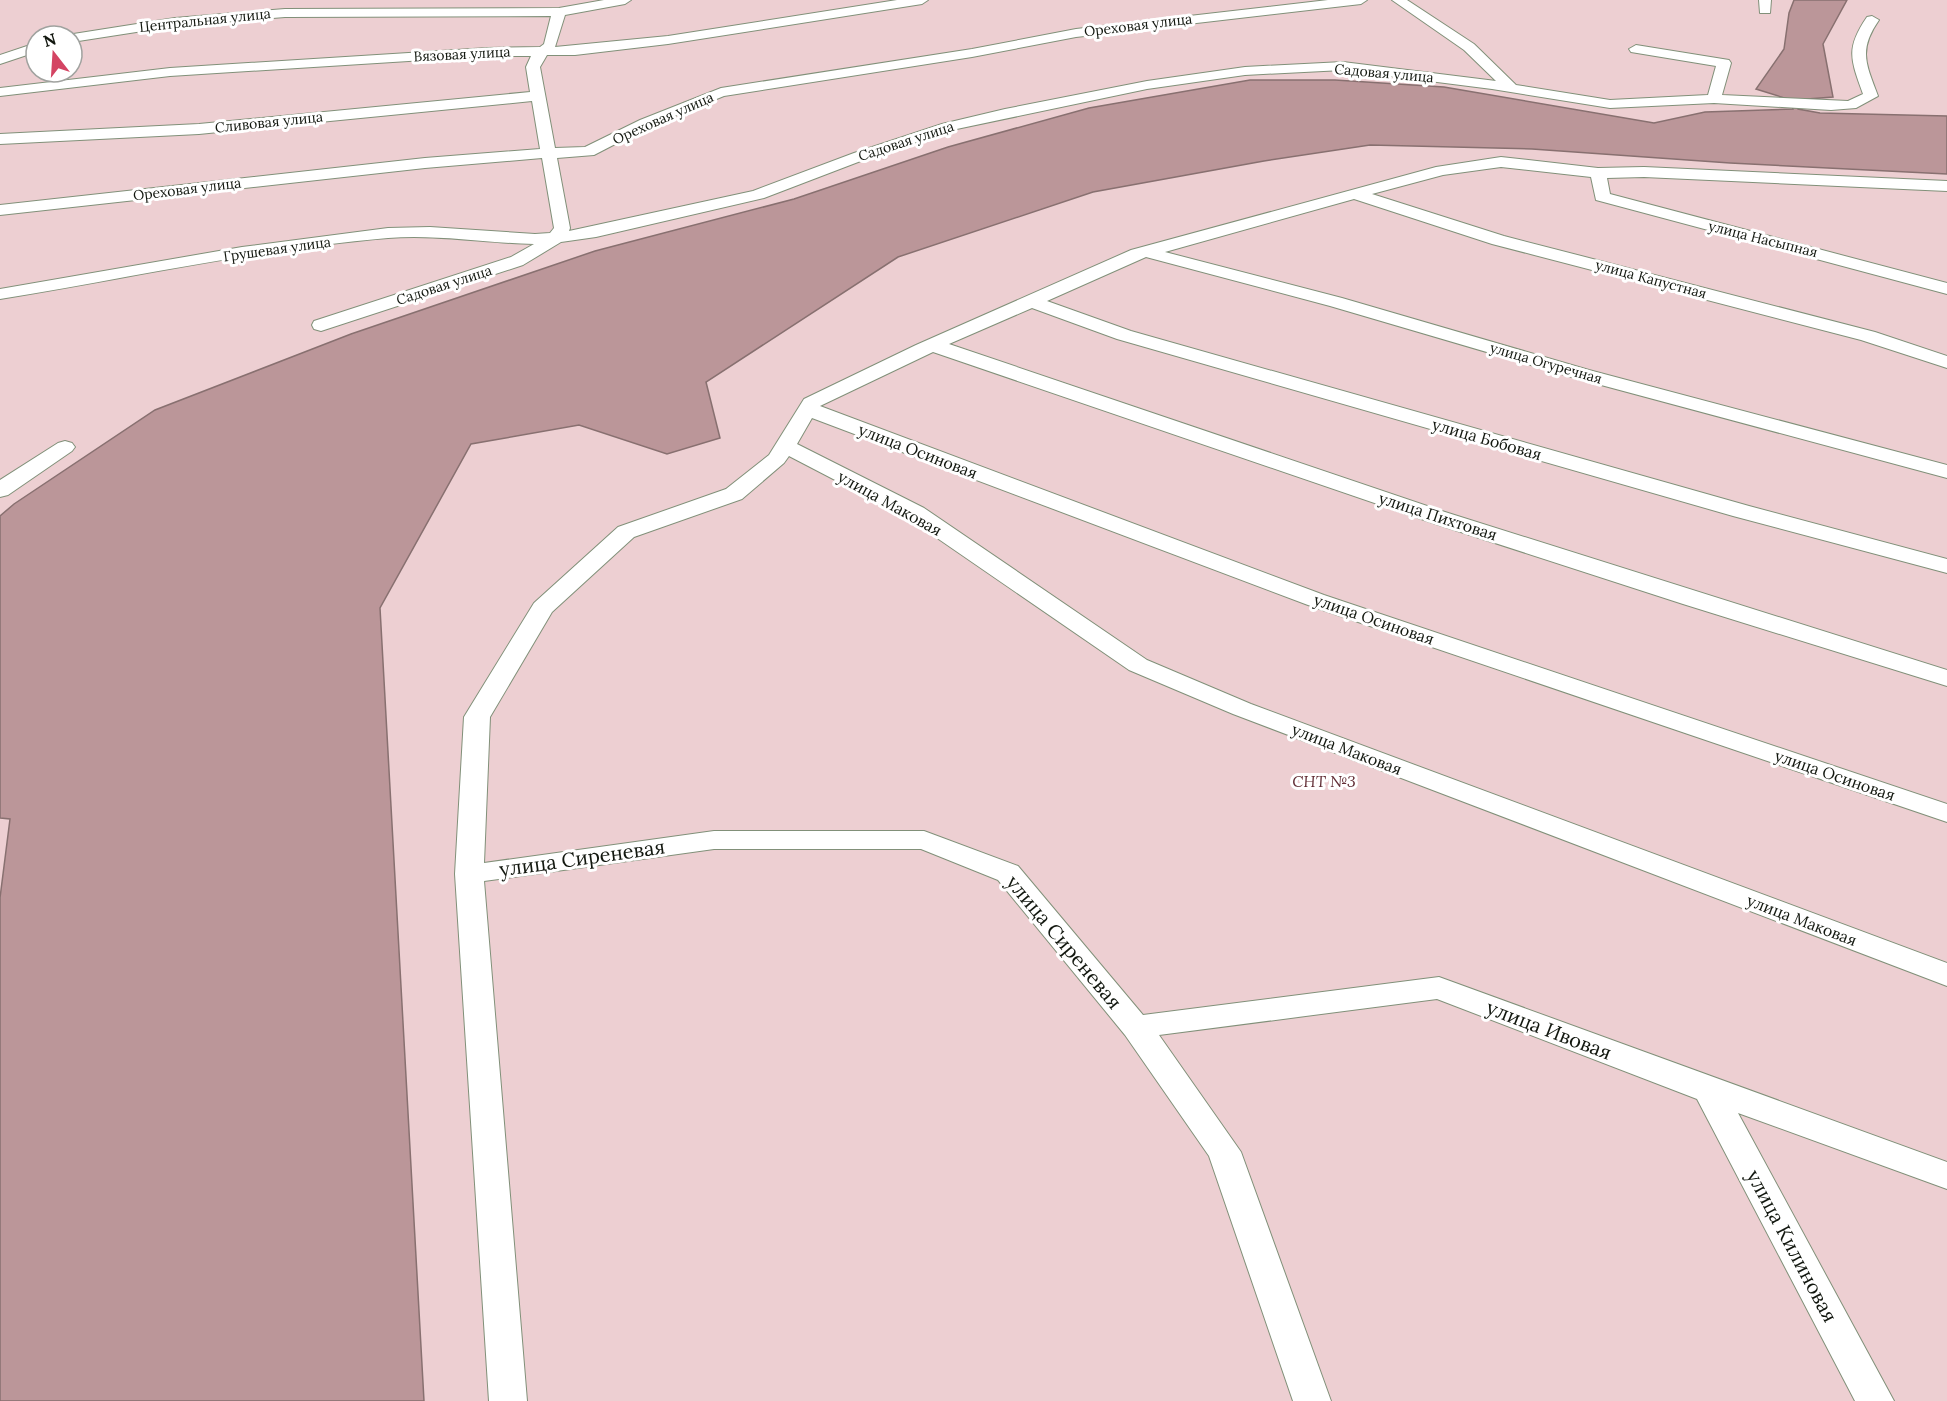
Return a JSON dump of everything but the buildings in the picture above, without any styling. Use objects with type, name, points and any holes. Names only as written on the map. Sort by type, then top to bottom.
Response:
[{"type":"street","points":[[365,12],[391,0]]},
{"type":"street","name":"Центральная улица","points":[[84,36],[190,15],[558,12],[625,0]]},
{"type":"street","name":"Вязовая улица","points":[[0,92],[170,72],[545,50],[574,51],[668,40],[922,0]]},
{"type":"street","name":"Ореховая улица","points":[[0,210],[413,164],[588,152],[645,123],[721,92],[972,53],[1076,33],[1361,0]]},
{"type":"street","points":[[1398,0],[1468,47],[1511,88]]},
{"type":"street","points":[[556,238],[562,228],[533,67],[536,58],[550,45],[558,12]]},
{"type":"street","name":"Садовая улица","points":[[321,325],[517,261],[556,238],[596,232],[758,195],[860,156],[947,127],[1005,112],[1147,85],[1245,71],[1343,66],[1511,88],[1610,104],[1714,99],[1831,106],[1851,105],[1871,96],[1857,58],[1859,37],[1872,20]]},
{"type":"street","points":[[1636,49],[1724,63],[1714,99]]},
{"type":"street","points":[[0,60],[24,51]]},
{"type":"street","name":"Сливовая улица","points":[[0,139],[199,129],[537,96]]},
{"type":"street","points":[[508,1401],[469,874],[477,717],[542,608],[626,532],[734,494],[777,459],[812,403],[932,345],[1031,301],[1146,251],[1442,170],[1501,162],[1598,173],[1644,172],[1947,186]]},
{"type":"street","name":"улица Насыпная","points":[[1598,173],[1602,197],[1822,254],[1947,290]]},
{"type":"street","name":"улица Капустная","points":[[1355,194],[1498,240],[1868,336],[1947,362]]},
{"type":"street","name":"Грушевая улица","points":[[0,294],[250,252],[389,233],[432,231],[499,238],[556,238]]},
{"type":"street","name":"улица Огуречная","points":[[1146,251],[1336,302],[1582,374],[1947,472]]},
{"type":"street","name":"улица Бобовая","points":[[1031,301],[1124,335],[1740,511],[1947,566]]},
{"type":"street","name":"улица Пихтовая","points":[[932,345],[1142,419],[1699,603],[1947,678]]},
{"type":"street","name":"улица Осиновая","points":[[807,409],[1316,600],[1947,813]]},
{"type":"street","name":"улица Маковая","points":[[785,446],[916,513],[1138,665],[1242,709],[1947,975]]},
{"type":"street","points":[[0,490],[65,447]]},
{"type":"street","name":"улица Сиреневая","points":[[469,874],[714,840],[924,840],[1008,873],[1136,1027],[1224,1152],[1312,1401]]},
{"type":"street","name":"улица Ивовая","points":[[1136,1027],[1439,988],[1709,1090],[1947,1176]]},
{"type":"street","name":"улица Килиновая","points":[[1709,1090],[1875,1401]]},
{"type":"green space","points":[[0,0],[1794,0],[1789,13],[1784,49],[1756,88],[1791,100],[1794,109],[1705,112],[1654,123],[1444,87],[1335,80],[1250,80],[948,147],[794,199],[595,251],[351,334],[155,410],[0,516]]},
{"type":"green space","points":[[1847,0],[1947,0],[1947,116],[1819,113],[1798,109],[1795,100],[1833,97],[1823,44]]},
{"type":"green space","name":"СНТ №3","points":[[1370,145],[1532,149],[1730,163],[1947,174],[1947,1401],[424,1401],[380,608],[471,444],[579,425],[667,454],[720,437],[706,382],[898,257],[1093,192],[1264,161]]},
{"type":"green space","points":[[0,818],[10,818],[0,898]]},
{"type":"shaded area","points":[[1794,0],[1847,0],[1823,44],[1833,97],[1795,100],[1798,109],[1820,113],[1947,116],[1947,174],[1730,163],[1532,149],[1370,145],[1264,161],[1093,192],[898,257],[706,382],[720,438],[667,454],[579,425],[471,444],[380,608],[424,1401],[0,1401],[0,898],[10,819],[0,818],[0,516],[14,504],[155,410],[351,334],[595,251],[794,199],[948,147],[1089,108],[1250,80],[1335,80],[1444,87],[1654,123],[1705,112],[1793,109],[1791,100],[1756,89],[1784,49],[1789,13]]}]
